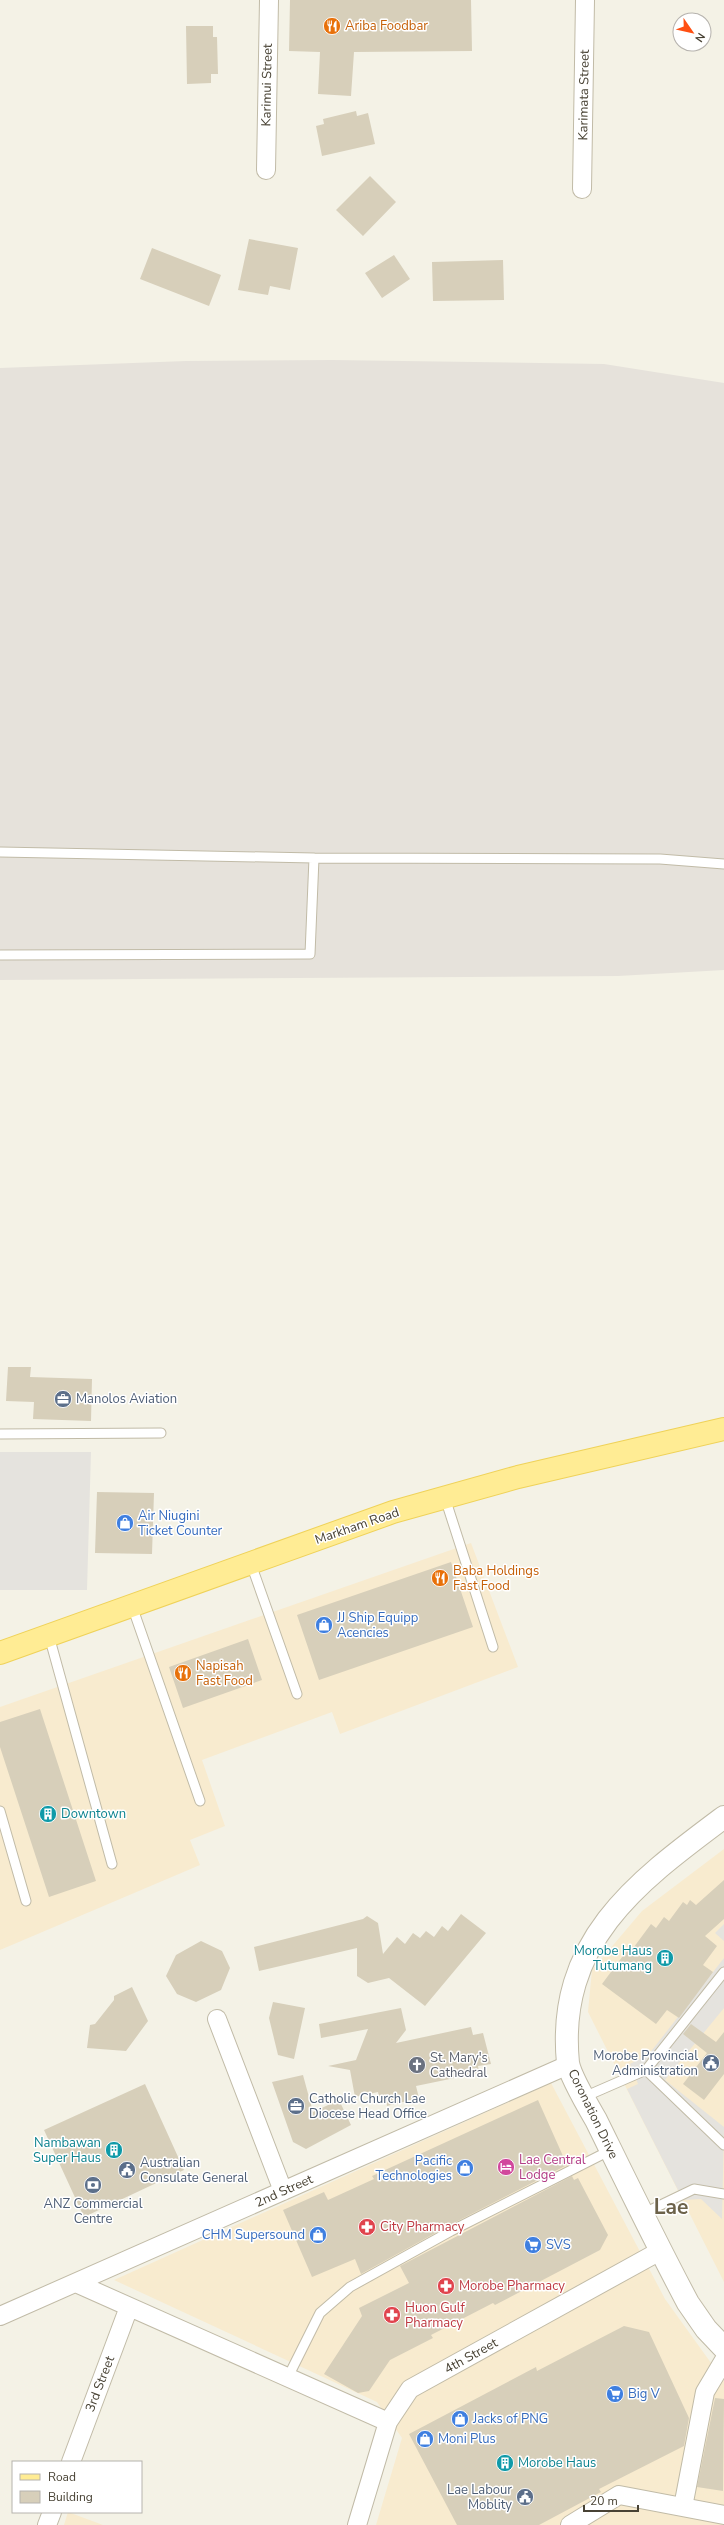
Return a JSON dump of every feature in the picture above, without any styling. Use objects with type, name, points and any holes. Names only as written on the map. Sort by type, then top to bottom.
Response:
[{"type":"main road","name":"Markham Road","points":[[0,1653],[393,1512],[518,1477],[724,1429]]},
{"type":"street","name":"Karimui Street","points":[[266,170],[269,0]]},
{"type":"street","name":"Karimata Street","points":[[582,189],[585,0]]},
{"type":"street","name":"Coronation Drive","points":[[724,1817],[651,1873],[621,1902],[604,1925],[580,1966],[573,1988],[569,2010],[568,2065],[660,2252],[688,2304],[706,2329],[724,2348]]},
{"type":"street","points":[[217,2019],[283,2191]]},
{"type":"street","name":"2nd Street","points":[[0,2316],[568,2065]]},
{"type":"street","name":"4th Street","points":[[357,2525],[388,2422],[410,2389],[660,2252]]},
{"type":"street","points":[[76,2283],[388,2422]]},
{"type":"street","name":"3rd Street","points":[[71,2461],[130,2307]]},
{"type":"street","points":[[683,2508],[705,2392],[724,2360]]},
{"type":"street","points":[[570,2525],[619,2495],[724,2515]]},
{"type":"street","points":[[47,2525],[52,2513]]},
{"type":"lane","points":[[0,852],[314,858],[660,859],[724,864]]},
{"type":"lane","points":[[0,955],[310,954],[314,858]]},
{"type":"lane","points":[[0,1434],[161,1433]]},
{"type":"lane","points":[[445,1498],[493,1647]]},
{"type":"lane","points":[[251,1564],[297,1694]]},
{"type":"lane","points":[[132,1606],[200,1801]]},
{"type":"lane","points":[[49,1636],[112,1864]]},
{"type":"lane","points":[[0,1811],[26,1901]]},
{"type":"lane","points":[[584,2097],[646,2070],[724,1972]]},
{"type":"lane","points":[[646,2070],[724,2145]]},
{"type":"lane","points":[[288,2377],[320,2313],[350,2287],[452,2231],[611,2150]]},
{"type":"lane","points":[[642,2214],[694,2189],[724,2194]]},
{"type":"shaded area","points":[[332,360],[604,364],[724,383],[724,970],[618,976],[0,980],[0,368],[186,361]]},
{"type":"shaded area","points":[[0,1452],[91,1452],[87,1590],[0,1590]]},
{"type":"shaded area","points":[[471,1543],[518,1667],[340,1734],[332,1712],[202,1760],[225,1826],[190,1840],[200,1865],[0,1950],[0,1707]]},
{"type":"shaded area","points":[[724,1849],[724,2282],[588,2012],[592,1970],[642,1911]]},
{"type":"shaded area","points":[[724,1924],[724,1941],[715,1933]]},
{"type":"shaded area","points":[[724,1958],[724,2008],[665,2080],[724,2127],[722,2219],[701,2199],[683,2200],[627,2089],[638,2084],[630,2064],[649,2054]]},
{"type":"shaded area","points":[[551,2083],[665,2299],[724,2381],[724,2525],[376,2525],[402,2438],[377,2402],[114,2280]]},
{"type":"shaded area","points":[[68,2513],[71,2513],[103,2525],[64,2525]]},
{"type":"building","points":[[290,0],[471,0],[472,51],[354,52],[351,96],[318,94],[320,52],[289,51]]},
{"type":"building","points":[[186,26],[213,26],[213,37],[217,37],[218,74],[211,74],[211,83],[187,84]]},
{"type":"building","points":[[356,111],[357,116],[368,113],[375,144],[322,156],[316,126],[324,124],[323,119]]},
{"type":"building","points":[[370,176],[396,202],[363,236],[336,210]]},
{"type":"building","points":[[249,239],[298,248],[290,290],[270,286],[268,295],[238,290]]},
{"type":"building","points":[[152,248],[221,275],[209,306],[140,279]]},
{"type":"building","points":[[394,255],[410,279],[382,298],[365,273]]},
{"type":"building","points":[[503,260],[504,300],[433,301],[432,262]]},
{"type":"building","name":"Manolos Aviation","points":[[8,1367],[31,1367],[30,1377],[92,1379],[91,1421],[33,1419],[34,1402],[6,1401]]},
{"type":"building","name":"Air Niugini Ticket Counter","points":[[97,1492],[154,1493],[152,1554],[95,1553]]},
{"type":"building","points":[[451,1562],[473,1627],[319,1680],[297,1615]]},
{"type":"building","points":[[248,1639],[262,1680],[183,1708],[169,1667]]},
{"type":"building","name":"Downtown","points":[[40,1709],[96,1881],[49,1897],[0,1747],[0,1722]]},
{"type":"building","name":"Morobe Haus Tutumang","points":[[724,1880],[724,1919],[705,1936],[717,1946],[703,1965],[713,1972],[679,2018],[667,2010],[656,2024],[602,1984],[628,1949],[631,1951],[651,1924],[656,1928],[664,1917],[669,1921],[683,1902],[687,1905],[690,1900],[696,1905]]},
{"type":"building","points":[[461,1914],[486,1933],[425,2006],[389,1978],[368,1983],[357,1976],[357,1948],[259,1971],[254,1947],[363,1919],[367,1916],[378,1923],[383,1954],[397,1937],[405,1944],[413,1933],[420,1938],[426,1931],[434,1937],[442,1926],[448,1931]]},
{"type":"building","points":[[201,1941],[222,1951],[230,1968],[221,1990],[196,2002],[177,1994],[166,1976],[176,1955]]},
{"type":"building","points":[[132,1987],[148,2021],[126,2051],[87,2048],[90,2025],[95,2024],[114,2000],[114,1996]]},
{"type":"building","points":[[273,2002],[305,2008],[294,2059],[278,2055],[269,2018]]},
{"type":"building","name":"St. Mary's Cathedral","points":[[401,2008],[406,2030],[396,2043],[471,2027],[473,2035],[483,2033],[491,2064],[478,2066],[479,2073],[416,2086],[419,2098],[387,2106],[385,2096],[379,2097],[378,2092],[355,2097],[350,2070],[328,2066],[356,2060],[368,2029],[321,2038],[319,2024]]},
{"type":"building","name":"Morobe Provincial Administration","points":[[691,2024],[716,2042],[724,2032],[724,2074],[704,2100],[683,2084],[707,2053],[683,2034]]},
{"type":"building","name":"Catholic Church Lae Diocese Head Office","points":[[303,2075],[313,2112],[339,2100],[351,2125],[306,2149],[293,2142],[272,2082]]},
{"type":"building","name":"Nambawan Super Haus","points":[[145,2084],[184,2170],[84,2217],[44,2130]]},
{"type":"building","points":[[538,2100],[567,2165],[448,2226],[361,2274],[355,2259],[312,2277],[283,2210],[324,2192],[328,2200],[374,2179],[372,2176]]},
{"type":"building","points":[[572,2176],[574,2180],[578,2178],[608,2235],[600,2250],[495,2305],[493,2303],[431,2335],[433,2338],[390,2360],[369,2391],[358,2393],[324,2374],[362,2316],[359,2308],[409,2283],[400,2266]]},
{"type":"building","points":[[624,2326],[649,2332],[689,2418],[684,2446],[599,2489],[601,2492],[539,2525],[457,2525],[409,2434],[536,2367],[537,2371]]},
{"type":"building","points":[[715,2398],[724,2399],[723,2491],[697,2487]]},
{"type":"place","name":"Ariba Foodbar","points":[[332,26]]},
{"type":"place","name":"Manolos Aviation","points":[[63,1399]]},
{"type":"place","name":"Air Niugini Ticket Counter","points":[[125,1523]]},
{"type":"place","name":"Baba Holdings Fast Food","points":[[440,1578]]},
{"type":"place","name":"JJ Ship Equipp Acencies","points":[[324,1625]]},
{"type":"place","name":"Napisah Fast Food","points":[[183,1673]]},
{"type":"place","name":"Downtown","points":[[48,1814]]},
{"type":"place","name":"Morobe Haus Tutumang","points":[[665,1958]]},
{"type":"place","name":"Morobe Provincial Administration","points":[[711,2063]]},
{"type":"place","name":"St. Mary's Cathedral","points":[[417,2065]]},
{"type":"place","name":"Catholic Church Lae Diocese Head Office","points":[[296,2106]]},
{"type":"place","name":"Nambawan Super Haus","points":[[114,2150]]},
{"type":"place","name":"Lae Central Lodge","points":[[506,2167]]},
{"type":"place","name":"Pacific Technologies","points":[[465,2168]]},
{"type":"place","name":"Australian Consulate General","points":[[127,2170]]},
{"type":"place","name":"ANZ Commercial Centre","points":[[93,2185]]},
{"type":"place","name":"City Pharmacy","points":[[367,2227]]},
{"type":"place","name":"CHM Supersound","points":[[318,2235]]},
{"type":"place","name":"SVS","points":[[533,2245]]},
{"type":"place","name":"Morobe Pharmacy","points":[[446,2286]]},
{"type":"place","name":"Huon Gulf Pharmacy","points":[[392,2315]]},
{"type":"place","name":"Big V","points":[[615,2394]]},
{"type":"place","name":"Jacks of PNG","points":[[460,2419]]},
{"type":"place","name":"Moni Plus","points":[[425,2439]]},
{"type":"place","name":"Morobe Haus","points":[[505,2463]]},
{"type":"place","name":"Lae Labour Moblity","points":[[525,2497]]},
{"type":"district","name":"Lae","points":[[671,2207]]}]
